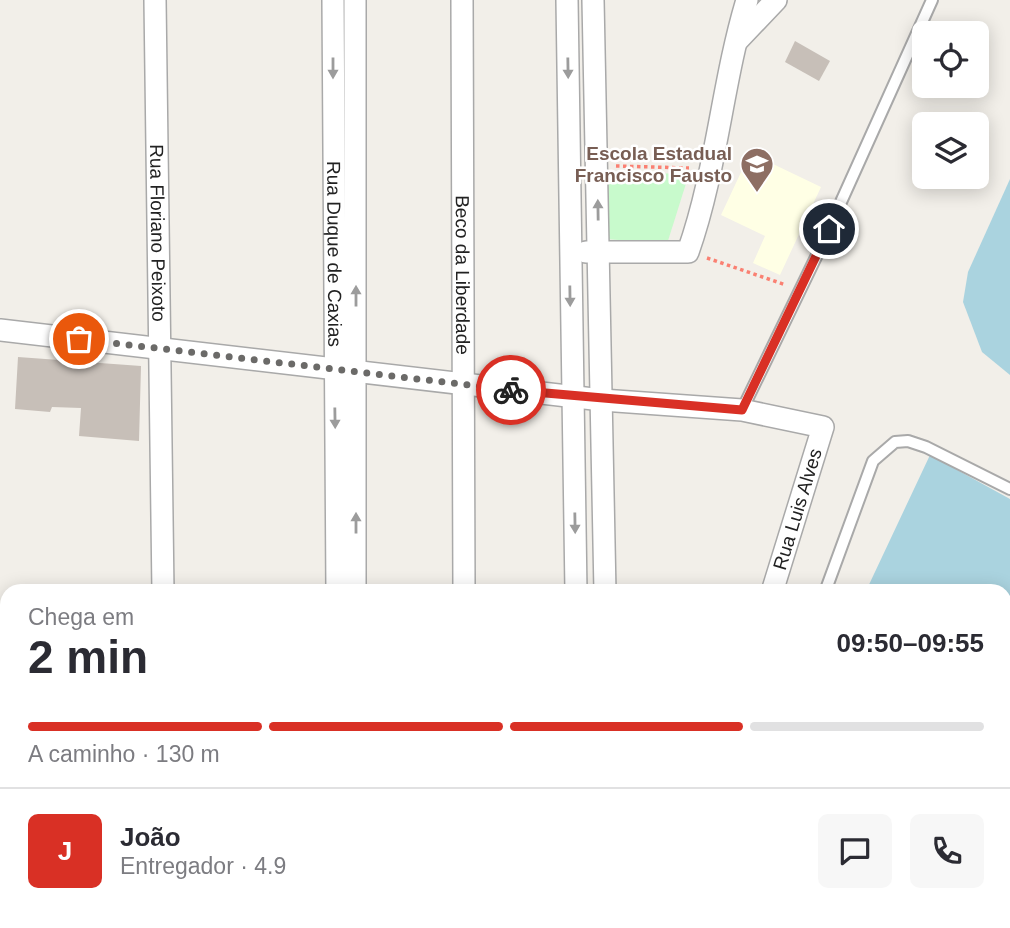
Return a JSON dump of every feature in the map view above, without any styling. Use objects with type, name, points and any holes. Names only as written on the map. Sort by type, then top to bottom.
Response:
[{"type":"street","name":"Rua Floriano Peixoto","points":[[155,0],[163,584]]},
{"type":"street","name":"Rua Duque de Caxias","points":[[332,0],[337,584]]},
{"type":"street","name":"Rua Duque de Caxias","points":[[355,0],[355,584]]},
{"type":"street","name":"Beco da Liberdade","points":[[462,0],[464,584]]},
{"type":"street","points":[[567,0],[576,584]]},
{"type":"street","points":[[593,0],[605,584]]},
{"type":"street","points":[[570,251],[688,252],[713,171],[734,45],[747,0]]},
{"type":"street","points":[[734,45],[776,0]]},
{"type":"street","points":[[569,165],[597,165]]},
{"type":"street","points":[[0,330],[572,397],[742,410]]},
{"type":"street","name":"Rua Luis Alves","points":[[742,410],[823,427],[774,584]]},
{"type":"lane","points":[[742,410],[802,288],[932,0]]},
{"type":"lane","points":[[828,584],[873,461],[895,442],[908,441],[926,447],[1010,489]]},
{"type":"path","points":[[597,165],[689,168]]},
{"type":"path","points":[[688,252],[802,288]]},
{"type":"shaded area","points":[[750,153],[821,187],[780,275],[753,263],[765,236],[721,215]]},
{"type":"green space","points":[[606,172],[689,174],[667,244],[606,239]]},
{"type":"water","points":[[1010,179],[1010,375],[982,352],[963,302],[968,272]]},
{"type":"water","points":[[930,455],[1010,499],[1010,584],[869,584]]},
{"type":"building","points":[[795,41],[830,61],[819,81],[785,62]]},
{"type":"building","points":[[18,357],[141,366],[139,441],[79,436],[81,408],[52,407],[50,412],[15,409]]},
{"type":"way so far","points":[[79,339],[511,390]]},
{"type":"place","name":"Escola Estadual Francisco Fausto","points":[[757,194]]},
{"type":"route","points":[[511,390],[602,400],[742,410],[829,229]]}]
